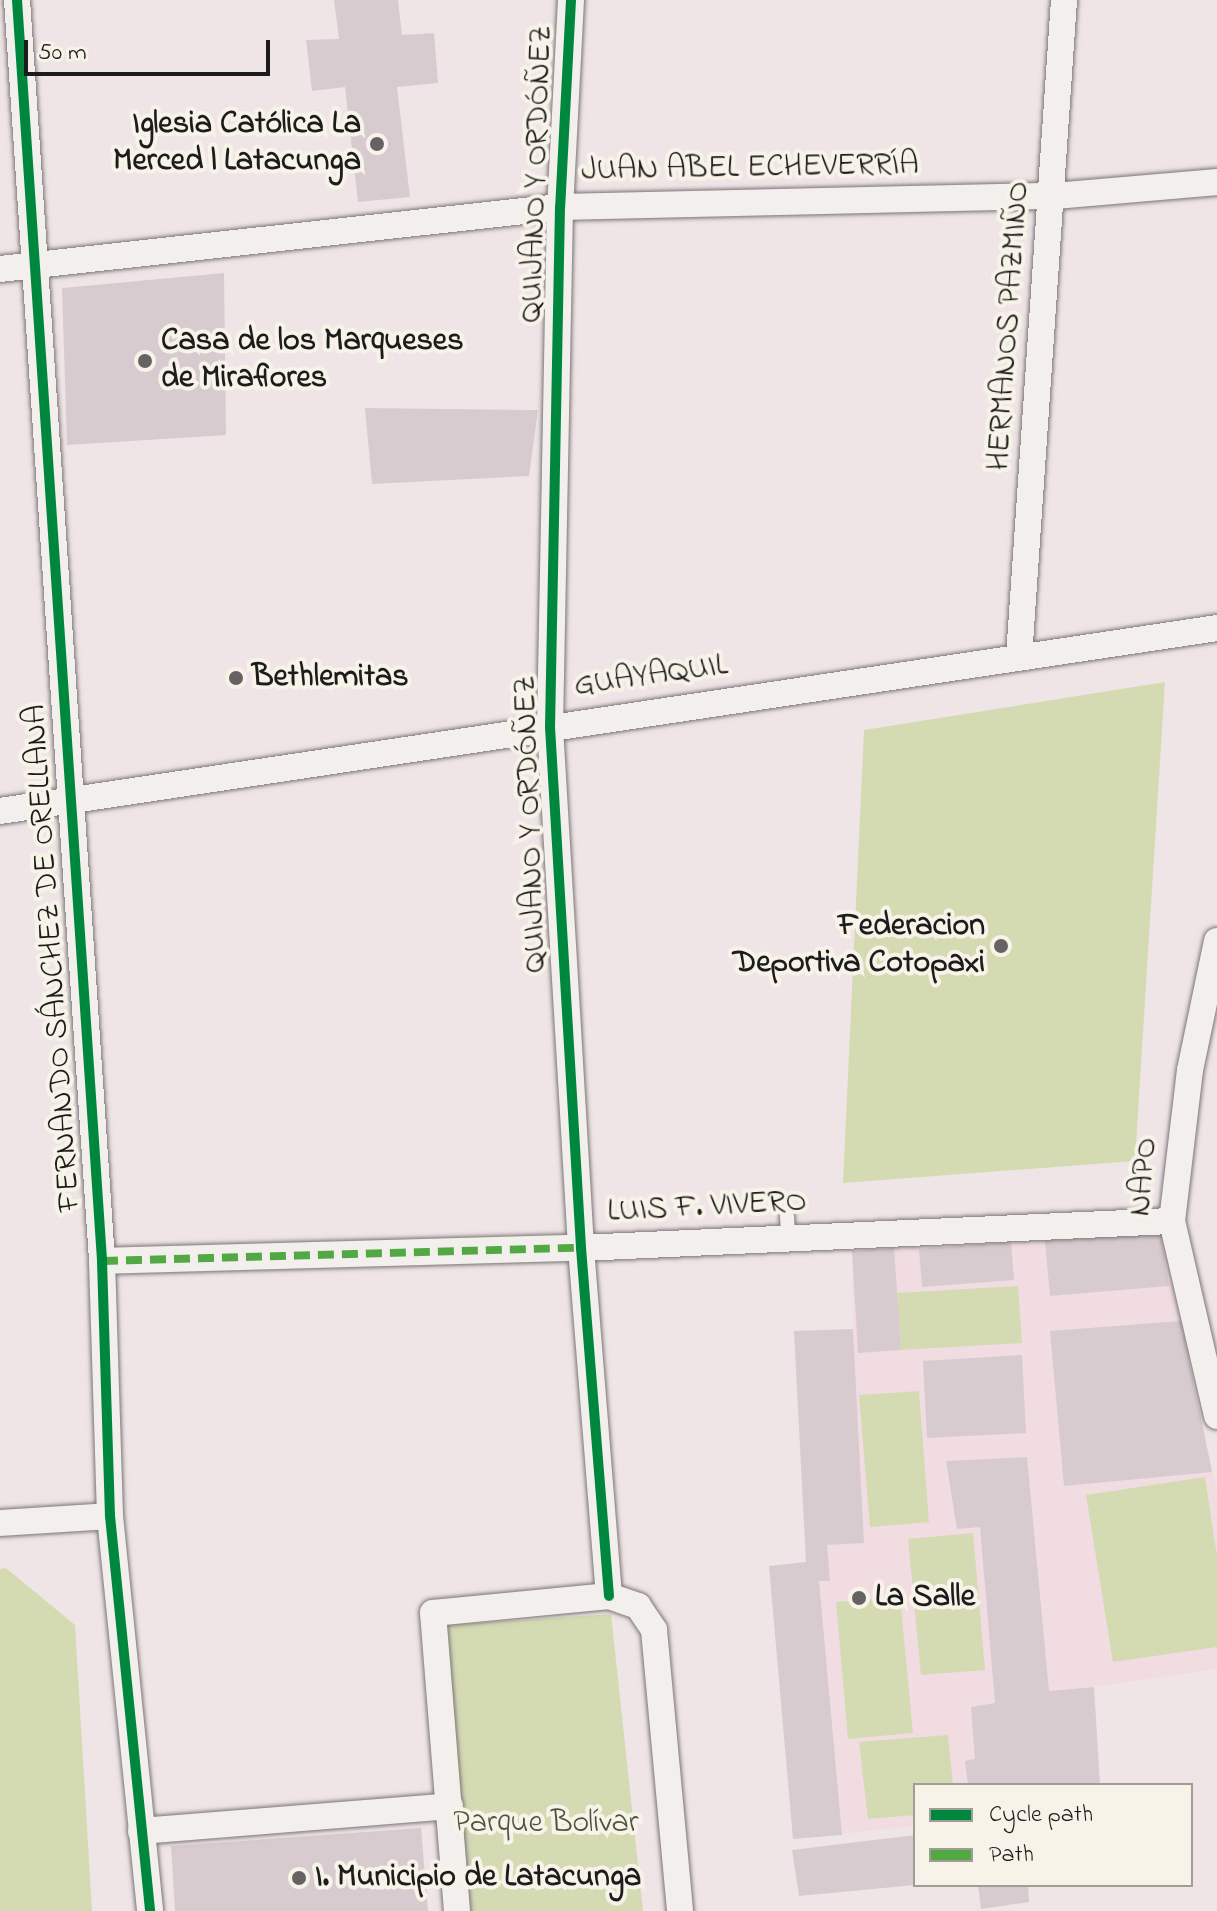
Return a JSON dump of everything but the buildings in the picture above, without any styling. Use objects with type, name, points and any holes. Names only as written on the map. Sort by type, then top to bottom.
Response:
[{"type":"street","name":"FERNANDO SÁNCHEZ DE ORELLANA","points":[[17,0],[67,798],[102,1261],[110,1516],[150,1911]]},
{"type":"street","name":"QUIJANO Y ORDÓÑEZ","points":[[571,0],[560,207],[550,727],[581,1248],[609,1596]]},
{"type":"street","name":"HERMANOS PAZMIÑO","points":[[1019,657],[1054,196],[1064,0]]},
{"type":"street","name":"JUAN ABEL ECHEVERRÍA","points":[[0,269],[560,207],[1054,196],[1217,182]]},
{"type":"street","name":"GUAYAQUIL","points":[[0,811],[67,798],[1217,628]]},
{"type":"street","name":"NAPO","points":[[1217,941],[1190,1070],[1172,1221],[1217,1416]]},
{"type":"street","name":"LUIS F. VIVERO","points":[[102,1261],[581,1248],[788,1227],[1172,1221]]},
{"type":"street","points":[[0,1523],[110,1516]]},
{"type":"street","points":[[457,1911],[433,1613],[609,1596],[638,1606],[654,1630],[680,1911]]},
{"type":"street","points":[[141,1831],[450,1806]]},
{"type":"shaded area","points":[[1161,1234],[1217,1491],[1217,1669],[1094,1687],[1100,1783],[913,1783],[913,1826],[793,1839],[769,1566],[806,1562],[794,1331],[853,1329],[852,1251]]},
{"type":"green space","name":"Federacion Deportiva Cotopaxi","points":[[1165,682],[1135,1161],[843,1183],[864,730]]},
{"type":"green space","points":[[1018,1286],[1022,1343],[901,1350],[897,1293]]},
{"type":"green space","points":[[919,1391],[929,1522],[870,1527],[859,1395]]},
{"type":"green space","points":[[1205,1477],[1217,1556],[1217,1647],[1113,1662],[1086,1495]]},
{"type":"green space","points":[[973,1533],[985,1670],[921,1675],[908,1539]]},
{"type":"green space","points":[[6,1568],[75,1625],[92,1911],[0,1911],[0,1569]]},
{"type":"green space","points":[[900,1597],[913,1733],[848,1739],[836,1602]]},
{"type":"green space","name":"Parque Bolívar","points":[[611,1614],[643,1911],[464,1911],[448,1625]]},
{"type":"green space","points":[[948,1735],[953,1783],[913,1783],[913,1815],[868,1819],[859,1742]]},
{"type":"marked path","points":[[102,1261],[581,1248]]},
{"type":"cycle path","points":[[17,0],[102,1261],[110,1516],[150,1911]]},
{"type":"cycle path","points":[[571,0],[560,207],[550,727],[581,1248],[609,1596]]},
{"type":"place","name":"Iglesia Católica La Merced | Latacunga","points":[[377,144]]},
{"type":"place","name":"Casa de los Marqueses de Miraflores","points":[[145,361]]},
{"type":"place","name":"Bethlemitas","points":[[236,678]]},
{"type":"place","name":"Federacion Deportiva Cotopaxi","points":[[1001,946]]},
{"type":"place","name":"La Salle","points":[[859,1598]]},
{"type":"place","name":"I. Municipio de Latacunga","points":[[299,1878]]}]
